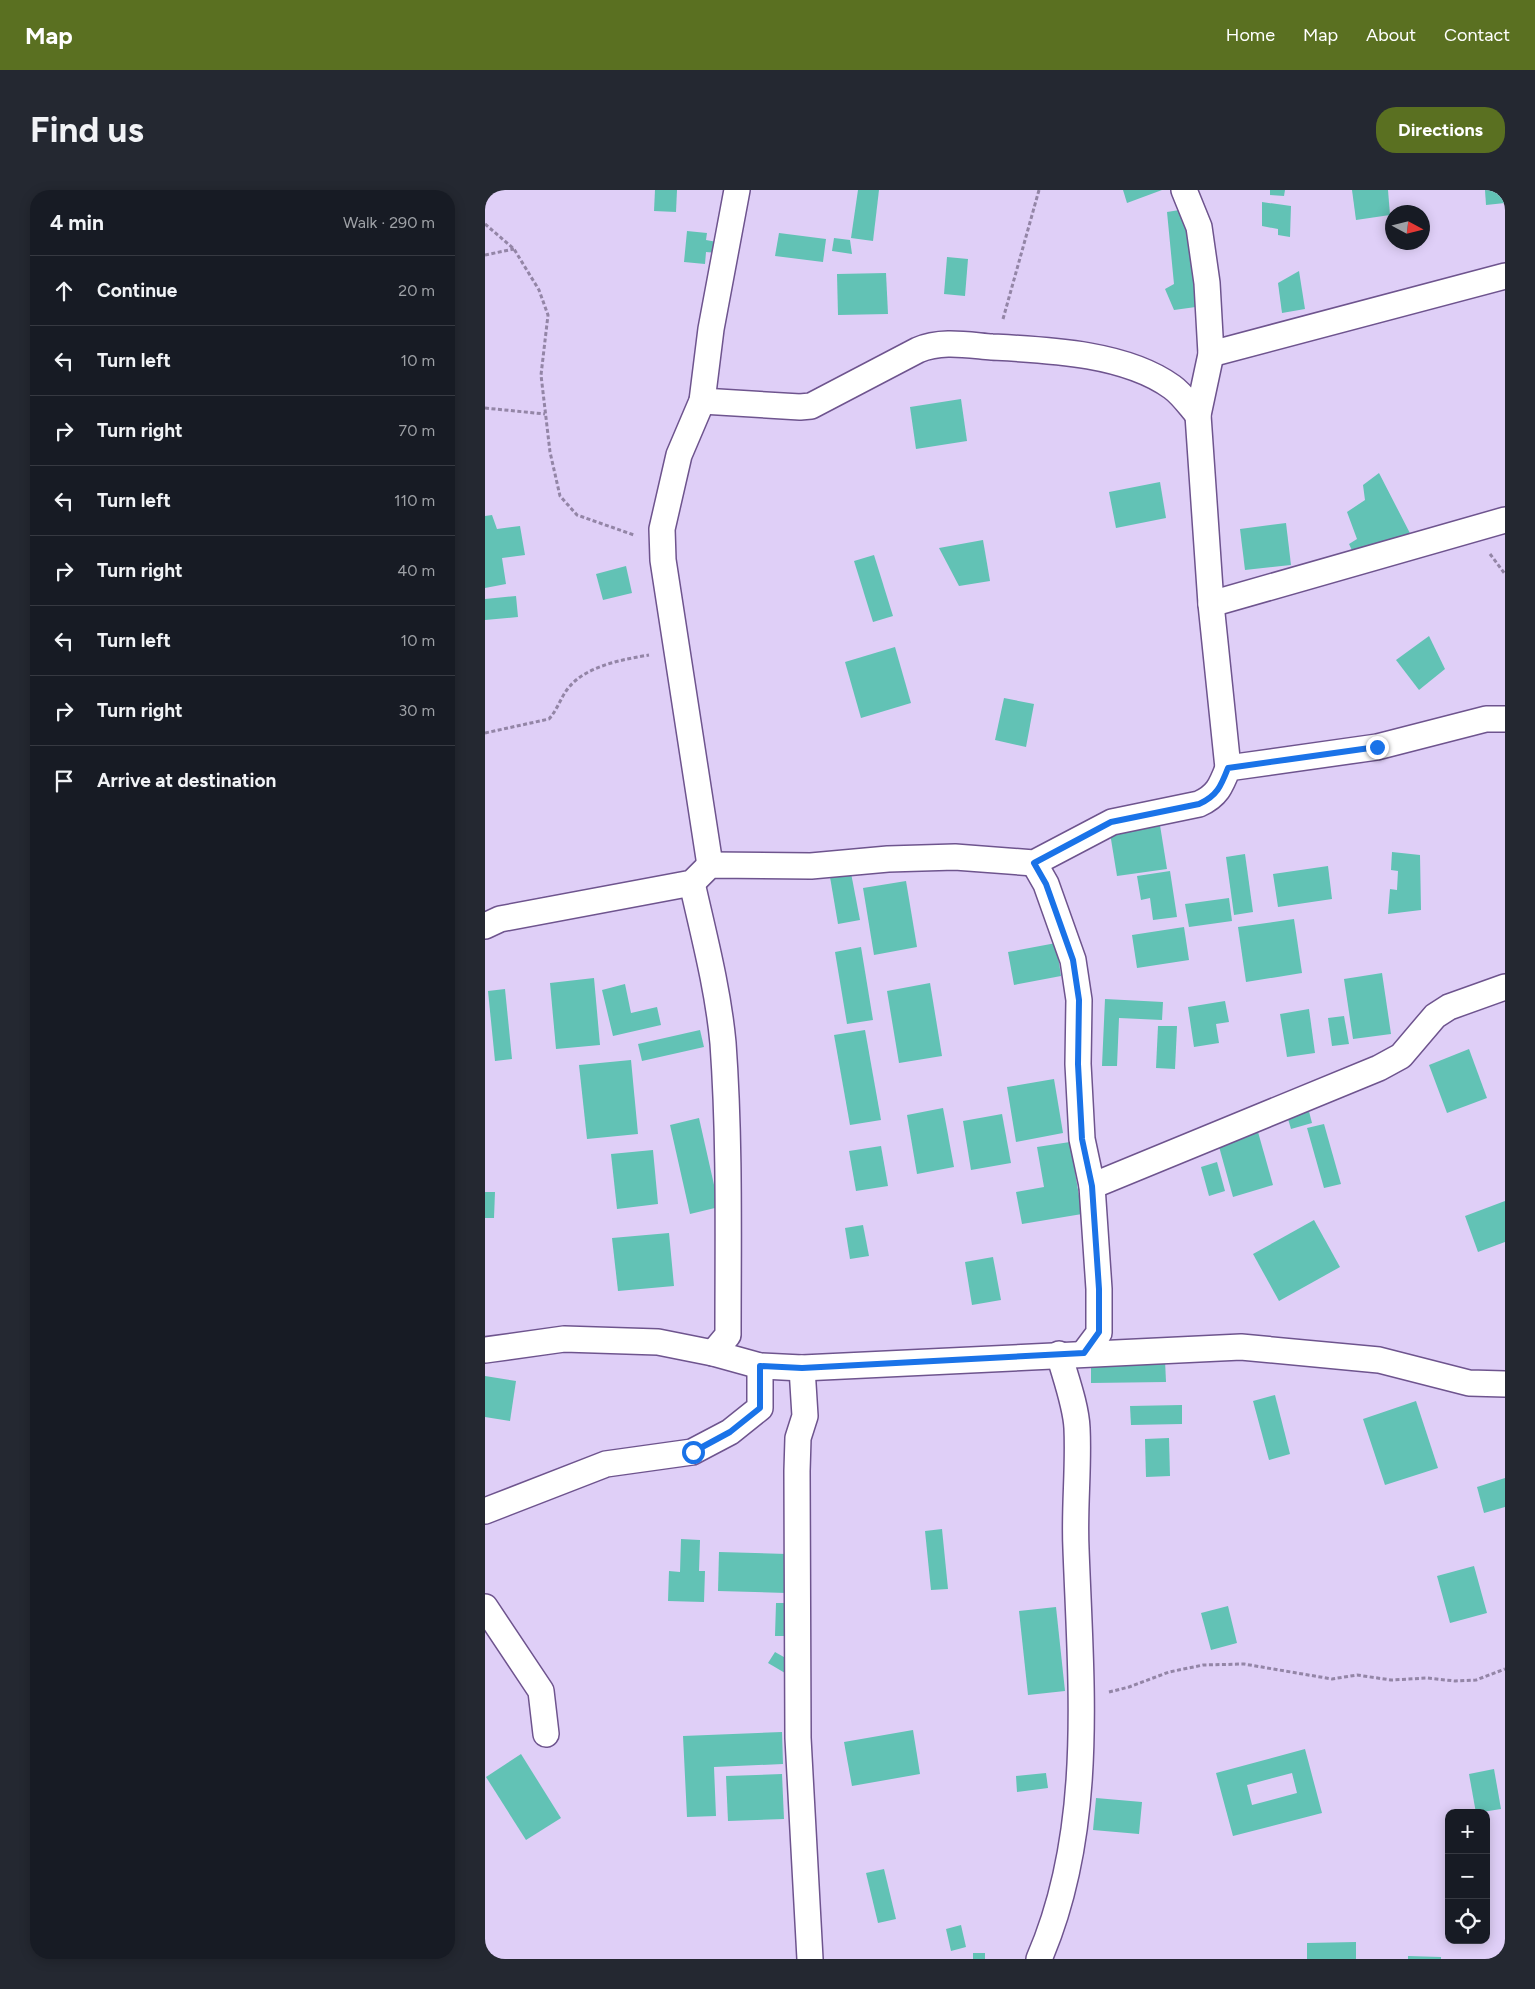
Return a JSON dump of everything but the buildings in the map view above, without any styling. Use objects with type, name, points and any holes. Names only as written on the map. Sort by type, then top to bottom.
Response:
[{"type":"street","points":[[710,865],[663,560],[662,529],[679,455],[702,401],[711,329],[737,190]]},
{"type":"street","points":[[485,926],[500,919],[692,883],[710,865],[811,866],[888,859],[955,857],[1034,863],[1111,822],[1199,804],[1212,798],[1220,788],[1228,768],[1211,604],[1198,415],[1211,354],[1207,283],[1199,227],[1185,190]]},
{"type":"street","points":[[1211,354],[1505,276]]},
{"type":"street","points":[[702,401],[811,406],[929,345],[1009,346],[1092,357],[1123,364],[1172,387],[1198,415]]},
{"type":"street","points":[[1211,604],[1505,520]]},
{"type":"street","points":[[1228,768],[1377,747],[1486,719],[1505,719]]},
{"type":"street","points":[[1034,863],[1046,884],[1073,960],[1079,1000],[1078,1064],[1082,1139],[1092,1186],[1099,1332],[1084,1353]]},
{"type":"street","points":[[692,883],[715,985],[723,1042],[727,1143],[728,1335],[713,1353]]},
{"type":"street","points":[[1092,1186],[1379,1068],[1401,1056],[1435,1016],[1449,1007],[1505,987]]},
{"type":"street","points":[[485,1350],[564,1339],[658,1342],[713,1353],[760,1366],[802,1368],[1059,1354],[1241,1347],[1379,1360],[1469,1383],[1505,1384]]},
{"type":"street","points":[[1039,1959],[1055,1924],[1068,1873],[1077,1821],[1082,1698],[1074,1514],[1077,1426],[1059,1354]]},
{"type":"street","points":[[485,1511],[606,1464],[693,1452],[730,1432],[760,1408],[760,1366]]},
{"type":"street","points":[[802,1368],[805,1416],[798,1438],[797,1471],[798,1738],[810,1959]]},
{"type":"street","points":[[485,1607],[541,1691],[546,1734]]},
{"type":"path","points":[[996,347],[1039,190]]},
{"type":"path","points":[[485,224],[514,249],[539,290],[548,315],[541,375],[550,452],[560,496],[577,515],[617,531],[663,542]]},
{"type":"path","points":[[485,255],[514,249]]},
{"type":"path","points":[[485,408],[545,414]]},
{"type":"path","points":[[485,733],[549,719],[571,684],[591,671],[634,657],[677,650]]},
{"type":"path","points":[[1082,1698],[1129,1687],[1169,1672],[1203,1665],[1244,1664],[1332,1679],[1357,1675],[1391,1680],[1427,1678],[1455,1681],[1476,1680],[1505,1669]]},
{"type":"route","points":[[693,1452],[730,1432],[760,1408],[760,1366],[802,1368],[1084,1353],[1099,1332],[1099,1289],[1092,1186],[1082,1139],[1078,1064],[1079,1000],[1073,960],[1046,884],[1034,863],[1111,822],[1199,804],[1212,798],[1220,788],[1228,768],[1377,747]]}]
